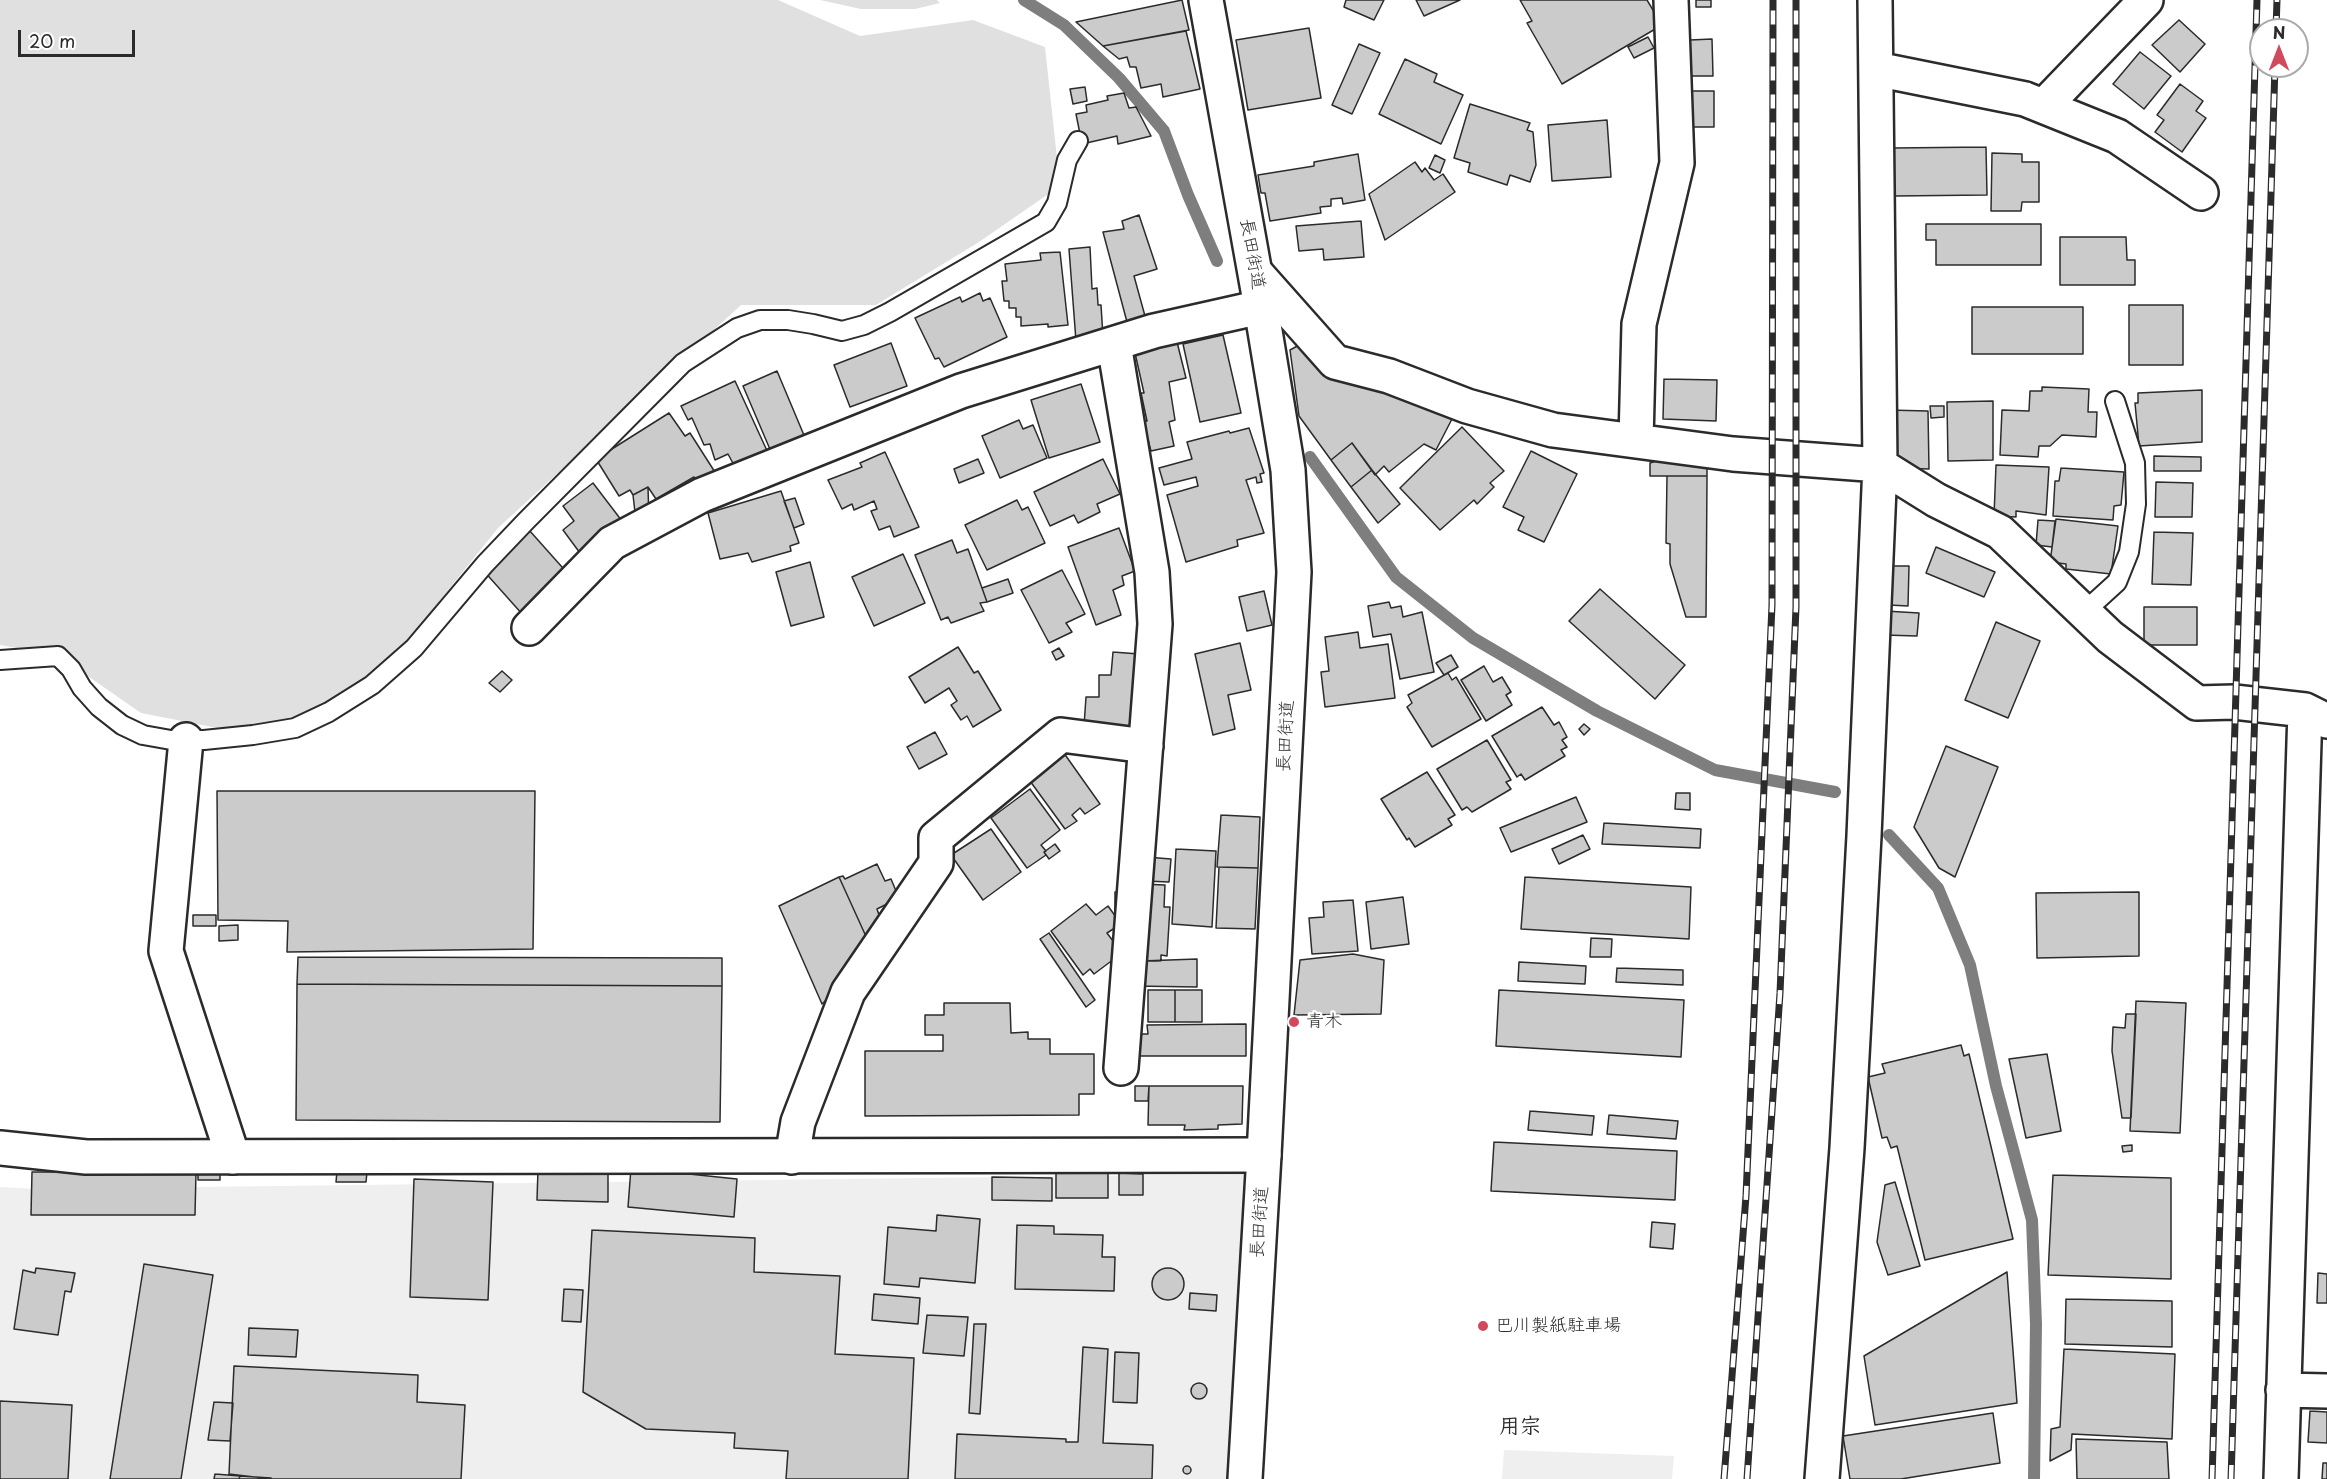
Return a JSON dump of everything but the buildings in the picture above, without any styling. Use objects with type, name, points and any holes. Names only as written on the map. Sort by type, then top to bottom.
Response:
[{"type":"street","name":"長田街道","points":[[1206,0],[1262,307],[1288,470],[1294,572],[1245,1479]]},
{"type":"street","points":[[1636,440],[1639,324],[1677,163],[1671,0]]},
{"type":"street","points":[[1821,1479],[1847,1137],[1864,836],[1880,465],[1875,0]]},
{"type":"street","points":[[2044,106],[2145,0]]},
{"type":"street","points":[[1876,69],[2004,94],[2044,106],[2117,136],[2201,193]]},
{"type":"street","points":[[1256,273],[1335,362],[1389,376],[1467,406],[1553,430],[1733,454],[1880,465],[1936,500],[2000,532],[2110,637],[2197,703],[2234,702],[2316,716],[2283,1390],[2281,1479]]},
{"type":"street","points":[[529,628],[612,543],[702,495],[961,391],[1154,331],[1262,307]]},
{"type":"street","points":[[1114,344],[1152,572],[1155,624],[1121,1068]]},
{"type":"street","points":[[792,1157],[798,1122],[848,992],[936,863],[936,838],[1061,735],[1146,746]]},
{"type":"street","points":[[186,740],[166,951],[232,1157]]},
{"type":"street","points":[[1,1147],[86,1157],[1264,1155]]},
{"type":"street","points":[[2283,1390],[2327,1391]]},
{"type":"lane","points":[[0,660],[58,656],[71,669],[82,688],[99,706],[122,726],[143,735],[186,740],[253,735],[295,728],[329,712],[372,685],[414,648],[485,564],[683,363],[737,328],[760,320],[813,324],[842,331],[864,325],[890,312],[1046,222],[1057,203],[1067,160],[1078,141]]},
{"type":"lane","points":[[2084,613],[2117,582],[2129,552],[2135,514],[2135,463],[2115,401]]},
{"type":"shaded area","points":[[0,0],[778,0],[860,36],[973,20],[1045,47],[1060,186],[979,242],[876,305],[741,305],[498,528],[372,685],[253,735],[141,713],[59,656],[0,645]]},
{"type":"shaded area","points":[[820,0],[937,0],[940,3],[915,9],[861,9]]},
{"type":"shaded area","points":[[1248,1174],[1230,1479],[0,1479],[0,1187],[36,1189]]},
{"type":"shaded area","points":[[1504,1450],[1674,1456],[1672,1479],[1502,1479]]},
{"type":"waterway","points":[[1024,0],[1064,25],[1119,78],[1164,131],[1188,195],[1217,261]]},
{"type":"waterway","points":[[1310,457],[1396,577],[1473,638],[1597,711],[1715,770],[1835,792]]},
{"type":"waterway","points":[[1889,835],[1938,888],[1970,965],[1996,1086],[2032,1220],[2036,1324],[2034,1479]]},
{"type":"railway","points":[[1724,1479],[1746,1196],[1772,605],[1773,0]]},
{"type":"railway","points":[[1747,1479],[1780,993],[1796,607],[1796,0]]},
{"type":"railway","points":[[2212,1479],[2257,0]]},
{"type":"railway","points":[[2276,18],[2277,0]]},
{"type":"railway","points":[[2231,1479],[2275,78]]},
{"type":"place","name":"青木","points":[[1294,1022]]},
{"type":"place","name":"巴川製紙駐車場","points":[[1483,1326]]},
{"type":"district","name":"用宗","points":[[1520,1427]]}]
